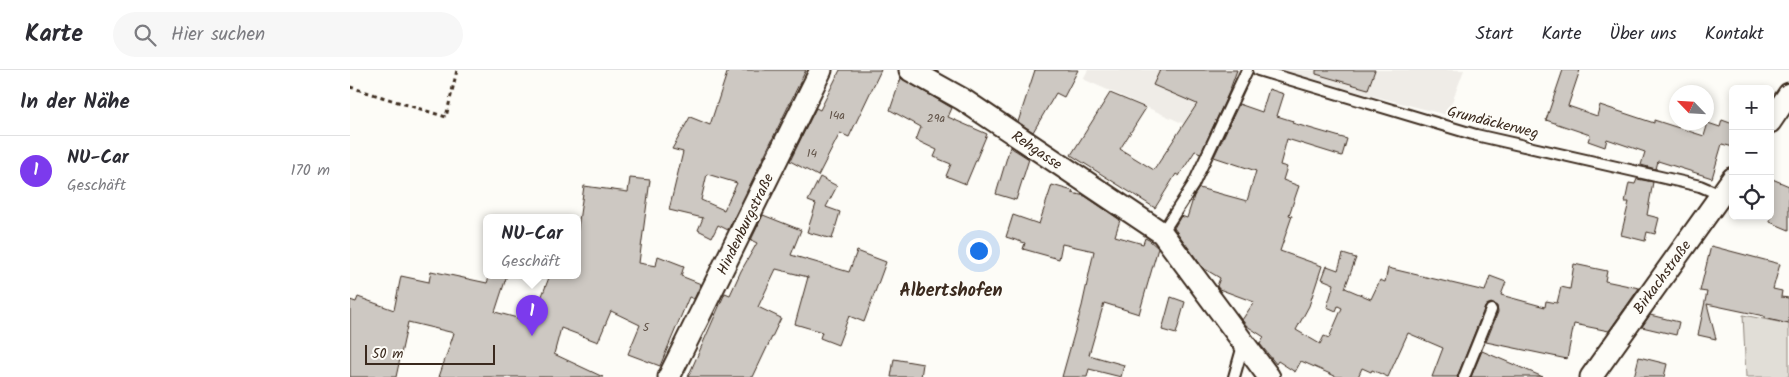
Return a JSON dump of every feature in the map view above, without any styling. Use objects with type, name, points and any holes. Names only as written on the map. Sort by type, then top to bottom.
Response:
[{"type":"street","name":"Hindenburgstraße","points":[[669,377],[822,70]]},
{"type":"street","name":"Rehgasse","points":[[910,70],[962,99],[1162,233],[1269,377]]},
{"type":"street","points":[[1774,116],[1789,94]]},
{"type":"street","name":"Birkachstraße","points":[[1591,377],[1729,184]]},
{"type":"lane","points":[[1162,233],[1193,185],[1247,70]]},
{"type":"lane","name":"Grundäckerweg","points":[[1258,70],[1476,135],[1700,186],[1721,195]]},
{"type":"lane","points":[[1464,377],[1490,310]]},
{"type":"lane","points":[[1234,377],[1244,341]]},
{"type":"path","points":[[350,87],[446,117],[457,70]]},
{"type":"shaded area","points":[[1088,70],[1254,70],[1216,138],[1083,79]]},
{"type":"shaded area","points":[[1273,70],[1464,70],[1447,115]]},
{"type":"shaded area","points":[[1743,315],[1789,324],[1789,377],[1746,377]]},
{"type":"building","points":[[728,70],[806,70],[728,230],[718,225],[712,237],[698,230],[703,218],[669,210],[683,152],[672,149],[690,117],[710,125]],"holes":[[[707,174],[737,183],[724,210],[701,200]]]},
{"type":"building","points":[[840,70],[881,70],[849,137],[840,133],[818,176],[790,161],[816,108],[820,110]]},
{"type":"building","points":[[1035,70],[1078,70],[1064,97],[1056,93],[1033,132],[1018,122]]},
{"type":"building","points":[[1160,70],[1237,70],[1201,153],[1195,151],[1179,176],[1176,174],[1155,208],[1071,155],[1110,93],[1146,108],[1120,149],[1154,170],[1197,104],[1153,85]]},
{"type":"building","points":[[1316,70],[1375,70],[1368,89],[1316,74]]},
{"type":"building","points":[[1563,70],[1580,70],[1568,106],[1597,116],[1600,105],[1654,123],[1654,120],[1669,125],[1669,130],[1685,130],[1704,136],[1706,130],[1714,130],[1714,125],[1720,127],[1722,120],[1729,123],[1729,146],[1722,144],[1712,178],[1658,161],[1656,169],[1641,165],[1645,152],[1607,139],[1605,147],[1588,141],[1590,135],[1546,120]]},
{"type":"building","points":[[901,78],[952,108],[948,117],[987,134],[966,184],[946,176],[951,164],[934,157],[937,150],[916,140],[921,127],[890,110]]},
{"type":"building","points":[[1269,89],[1284,94],[1277,116],[1293,121],[1292,123],[1347,139],[1342,156],[1287,139],[1280,165],[1287,167],[1283,180],[1299,186],[1289,215],[1292,216],[1280,251],[1322,266],[1309,306],[1296,330],[1320,344],[1324,336],[1329,338],[1342,308],[1338,306],[1336,311],[1327,307],[1334,284],[1322,279],[1327,266],[1338,270],[1343,254],[1356,258],[1345,288],[1371,299],[1380,280],[1385,282],[1388,268],[1485,291],[1490,276],[1506,282],[1501,295],[1545,307],[1546,301],[1557,303],[1561,287],[1570,289],[1574,264],[1607,271],[1605,281],[1639,288],[1609,331],[1574,324],[1567,359],[1486,342],[1498,312],[1497,306],[1491,303],[1485,307],[1457,377],[1432,377],[1443,348],[1408,333],[1388,377],[1362,368],[1358,377],[1337,377],[1301,361],[1295,372],[1278,361],[1276,364],[1260,344],[1264,337],[1247,326],[1242,320],[1254,302],[1219,289],[1217,286],[1220,278],[1203,268],[1174,228],[1181,216],[1187,218],[1194,196],[1199,188],[1247,201],[1256,171],[1214,157],[1239,104],[1262,112]]},
{"type":"building","points":[[1010,147],[1029,159],[1016,200],[996,194]]},
{"type":"building","points":[[820,177],[837,186],[826,207],[840,212],[832,239],[807,232],[816,204],[808,201]]},
{"type":"building","points":[[630,178],[650,180],[639,263],[656,266],[658,256],[684,266],[681,276],[701,284],[694,299],[689,297],[660,366],[628,354],[640,325],[611,311],[598,342],[561,328],[554,354],[603,377],[439,377],[454,333],[408,322],[396,377],[350,377],[350,300],[356,302],[358,297],[394,310],[401,276],[429,282],[431,271],[487,283],[488,279],[506,279],[495,312],[532,322],[548,279],[581,279],[580,214],[584,186],[628,192]]},
{"type":"building","points":[[1637,179],[1653,182],[1647,215],[1659,218],[1655,234],[1647,232],[1645,241],[1621,235],[1629,202],[1625,202],[1629,183],[1635,184]]},
{"type":"building","points":[[1774,180],[1789,186],[1789,230],[1770,222],[1770,220],[1774,220]]},
{"type":"building","points":[[1052,185],[1085,196],[1120,220],[1115,236],[1143,244],[1145,238],[1158,248],[1139,314],[1104,303],[1089,355],[1124,365],[1121,377],[1089,369],[1087,377],[1062,377],[1082,306],[1094,251],[1062,244],[1059,259],[1023,249],[1025,243],[1006,237],[1013,215],[1039,224]]},
{"type":"building","points":[[763,215],[801,230],[791,255],[849,272],[857,251],[886,262],[864,322],[849,316],[838,345],[820,338],[822,332],[795,324],[808,277],[776,269],[758,307],[781,318],[753,377],[688,377],[725,293],[730,295],[757,243],[751,240]]},
{"type":"building","points":[[1711,246],[1780,264],[1773,289],[1782,291],[1781,297],[1789,298],[1789,324],[1764,318],[1764,316],[1707,304],[1716,339],[1698,335],[1707,292],[1700,291]]},
{"type":"building","points":[[1171,297],[1185,302],[1176,334],[1162,330]]},
{"type":"building","points":[[1650,315],[1679,322],[1676,335],[1642,327]]},
{"type":"building","points":[[1482,351],[1543,377],[1471,377]]},
{"type":"building","points":[[1639,357],[1667,364],[1664,377],[1634,377]]},
{"type":"building","points":[[894,359],[923,364],[921,377],[891,377]]},
{"type":"place","name":"NU-Car","points":[[532,336]]},
{"type":"district","name":"Albertshofen","points":[[951,290]]}]
